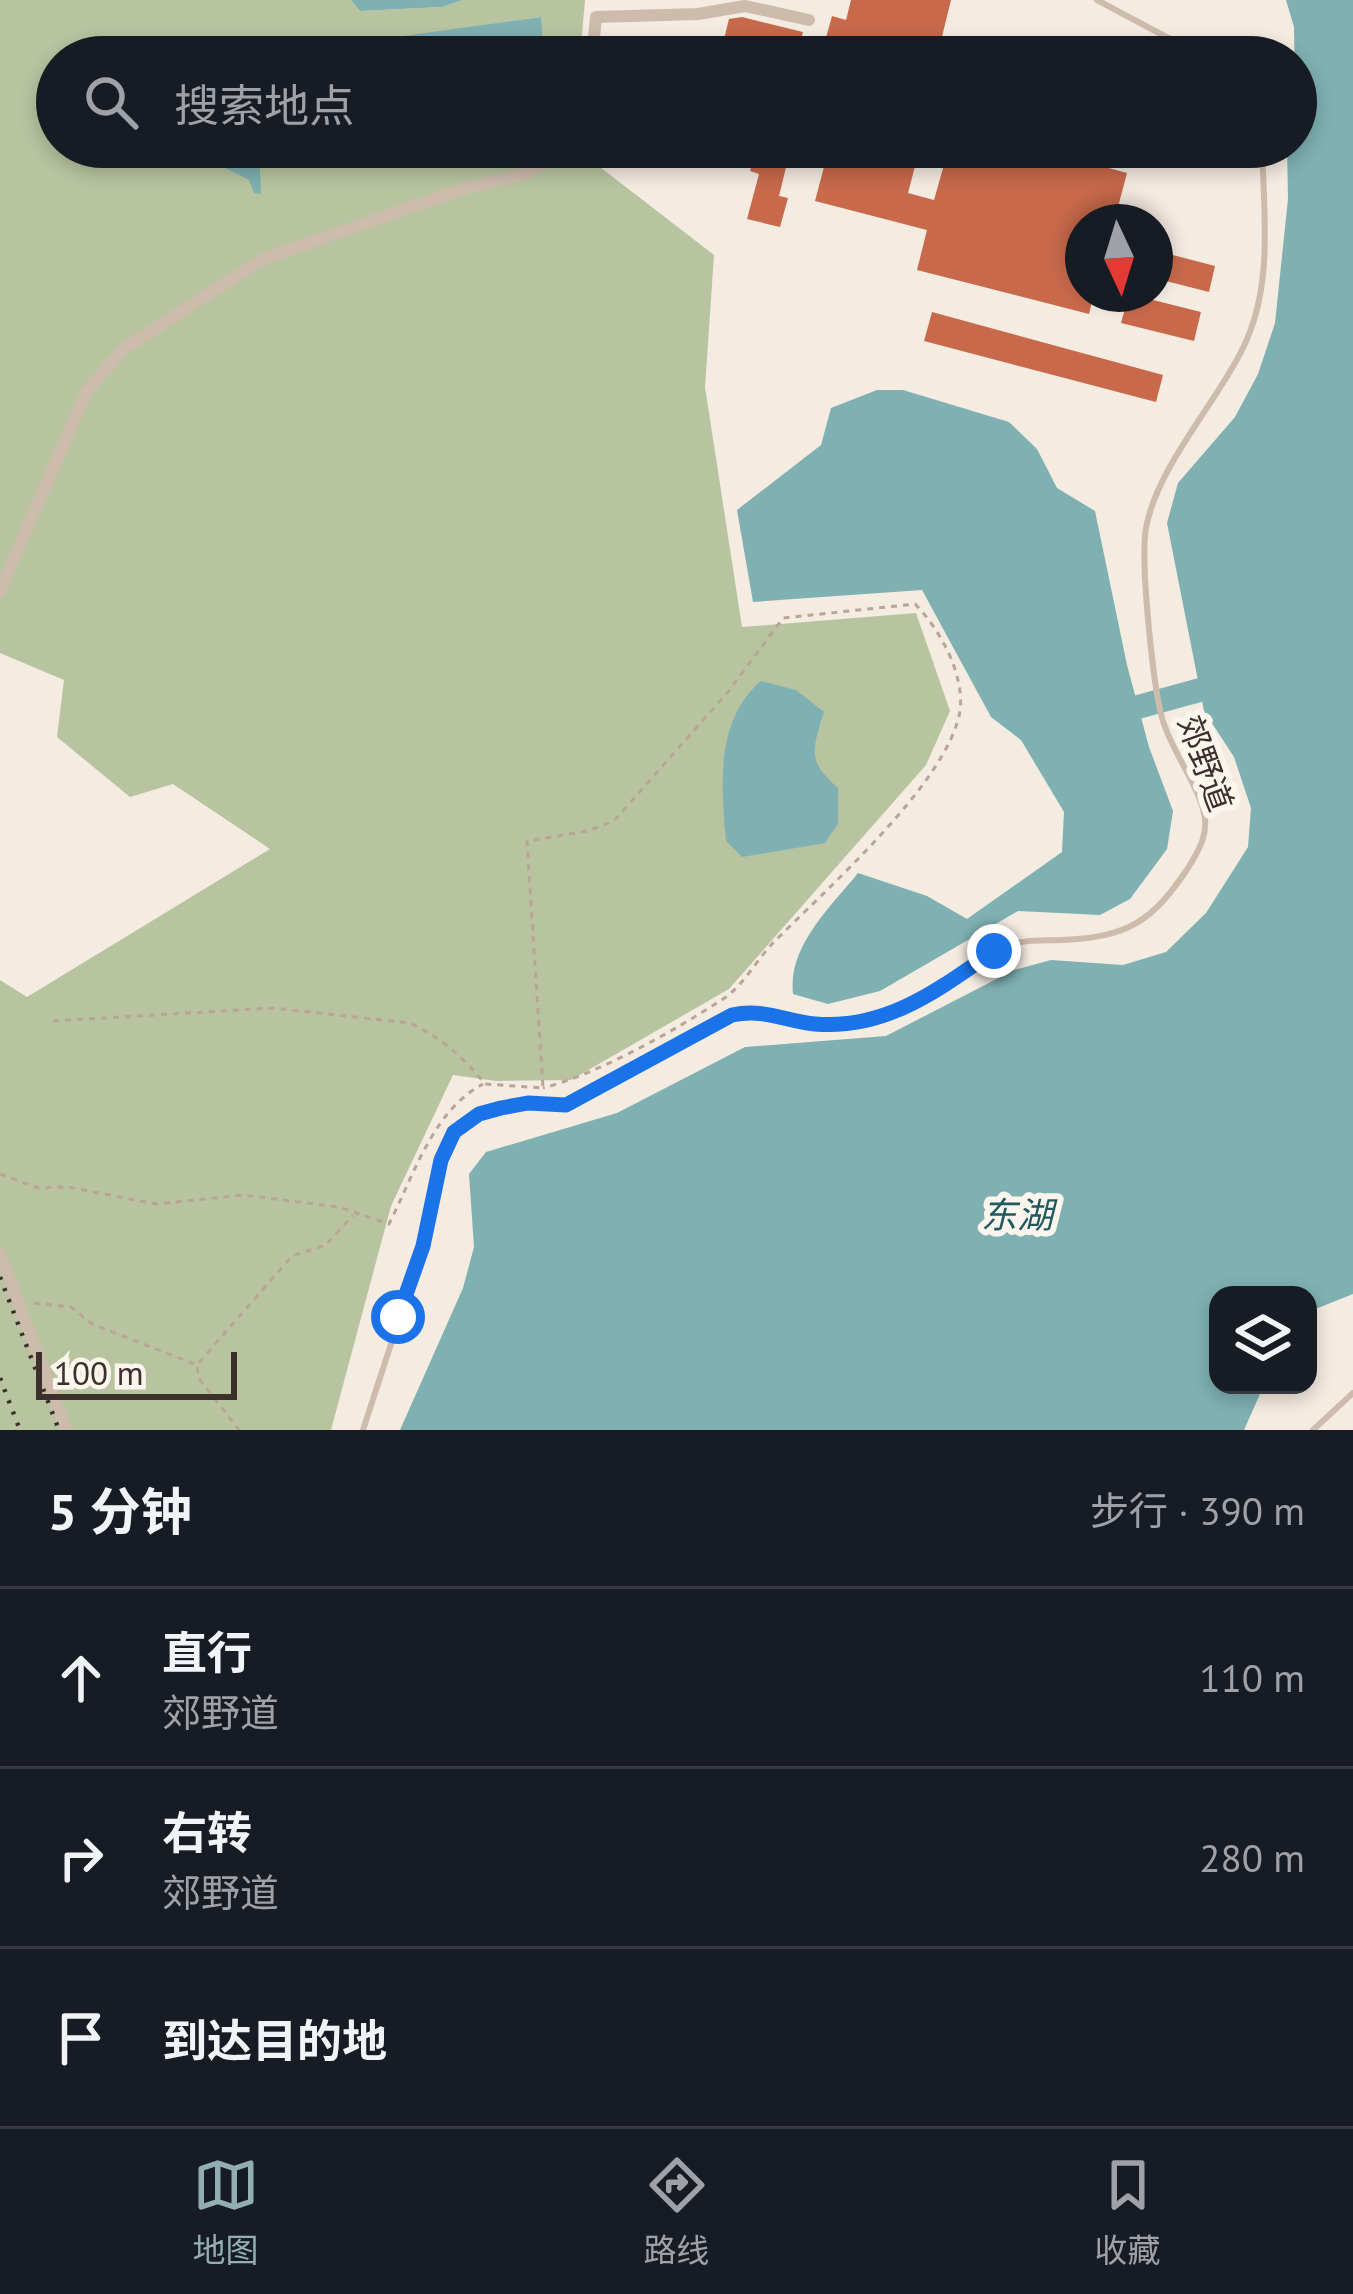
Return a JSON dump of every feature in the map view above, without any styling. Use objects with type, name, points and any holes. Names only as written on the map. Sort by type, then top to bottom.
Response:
[{"type":"street","points":[[591,0],[596,16],[594,36]]},
{"type":"street","points":[[596,16],[698,14],[745,6],[809,20]]},
{"type":"street","points":[[0,591],[86,392],[125,348],[263,259],[537,168]]},
{"type":"street","points":[[0,1254],[66,1430]]},
{"type":"lane","points":[[1096,0],[1164,36]]},
{"type":"lane","name":"郊野道","points":[[362,1430],[423,1246],[441,1160],[454,1132],[479,1114],[528,1103],[566,1105],[732,1015],[760,1011],[808,1024],[844,1025],[878,1019],[902,1010],[1018,940],[1106,936],[1139,923],[1154,914],[1176,885],[1207,830],[1198,795],[1162,718],[1146,529],[1159,492],[1242,351],[1257,311],[1264,271],[1262,168]]},
{"type":"lane","points":[[1313,1430],[1353,1393]]},
{"type":"path","points":[[0,1174],[38,1188],[68,1187],[156,1204],[243,1195],[339,1207],[389,1225],[444,1117],[470,1091],[484,1084],[543,1088],[579,1078],[728,996],[766,950],[911,802],[936,767],[960,711],[957,682],[937,626],[915,604],[783,618],[728,692],[614,821],[588,831],[527,841],[543,1088]]},
{"type":"path","points":[[52,1022],[273,1008],[410,1023],[468,1063],[484,1084]]},
{"type":"path","points":[[197,1365],[292,1256],[326,1245],[354,1214]]},
{"type":"path","points":[[15,1298],[54,1308],[71,1307],[92,1324],[197,1365]]},
{"type":"path","points":[[197,1365],[200,1380],[238,1430]]},
{"type":"green space","points":[[0,0],[351,0],[360,11],[442,7],[463,0],[585,0],[582,36],[542,36],[540,17],[411,36],[36,36],[36,168],[601,168],[714,255],[705,387],[742,627],[916,613],[950,711],[926,765],[729,989],[571,1080],[496,1081],[453,1075],[391,1206],[331,1430],[0,1430],[0,980],[27,997],[270,849],[173,784],[130,797],[57,737],[64,680],[0,653]],"holes":[[[824,712],[813,749],[817,769],[742,857]]]},
{"type":"water","points":[[351,0],[463,0],[442,7],[360,11]]},
{"type":"water","name":"东湖","points":[[1286,0],[1353,0],[1353,1294],[1317,1308],[1317,1286],[1209,1286],[1209,1394],[1260,1394],[1244,1430],[400,1430],[463,1288],[474,1247],[469,1174],[486,1152],[617,1113],[745,1047],[886,1036],[1014,970],[1051,960],[1123,965],[1166,952],[1206,913],[1248,847],[1251,808],[1234,757],[1204,711],[1167,523],[1178,483],[1235,417],[1258,374],[1275,323],[1287,168],[1317,168],[1317,36],[1294,36]]},
{"type":"water","points":[[541,17],[542,36],[403,36]]},
{"type":"water","points":[[225,168],[260,168],[261,194],[254,193],[249,180]]},
{"type":"water","points":[[877,390],[903,390],[1009,422],[1037,449],[1057,488],[1095,511],[1127,665],[1149,747],[1173,811],[1167,849],[1130,899],[1100,915],[1018,911],[880,991],[828,1004],[793,994],[793,976],[813,929],[858,873],[927,896],[967,919],[1062,852],[1064,812],[1021,740],[991,717],[922,590],[753,602],[737,510],[821,445],[831,408]]},
{"type":"water","points":[[761,681],[796,690],[824,712],[815,754],[821,770],[838,788],[838,824],[825,843],[742,857],[726,841],[724,755],[735,715]]},
{"type":"building","points":[[851,0],[951,0],[942,36],[826,36],[832,16],[846,20]]},
{"type":"building","points":[[742,17],[803,32],[802,36],[725,36],[729,19]]},
{"type":"building","points":[[786,168],[779,196],[788,198],[780,227],[747,219],[759,174],[750,171]]},
{"type":"building","points":[[824,168],[915,168],[908,193],[934,200],[943,168],[1109,168],[1127,173],[1119,204],[1065,204],[1065,308],[917,270],[927,230],[815,201]]},
{"type":"building","points":[[1173,255],[1215,266],[1209,292],[1173,283]]},
{"type":"building","points":[[1173,305],[1201,312],[1194,341],[1121,323],[1124,312],[1173,312]]},
{"type":"building","points":[[932,312],[1163,375],[1156,402],[924,341]]},
{"type":"waterway","points":[[1138,707],[1200,690]]},
{"type":"railway","points":[[0,1277],[59,1430]]},
{"type":"railway","points":[[0,1378],[20,1430]]},
{"type":"route","points":[[398,1317],[423,1246],[441,1160],[454,1132],[479,1114],[528,1103],[566,1105],[732,1015],[760,1011],[808,1024],[844,1025],[878,1019],[940,988],[994,951]]}]
